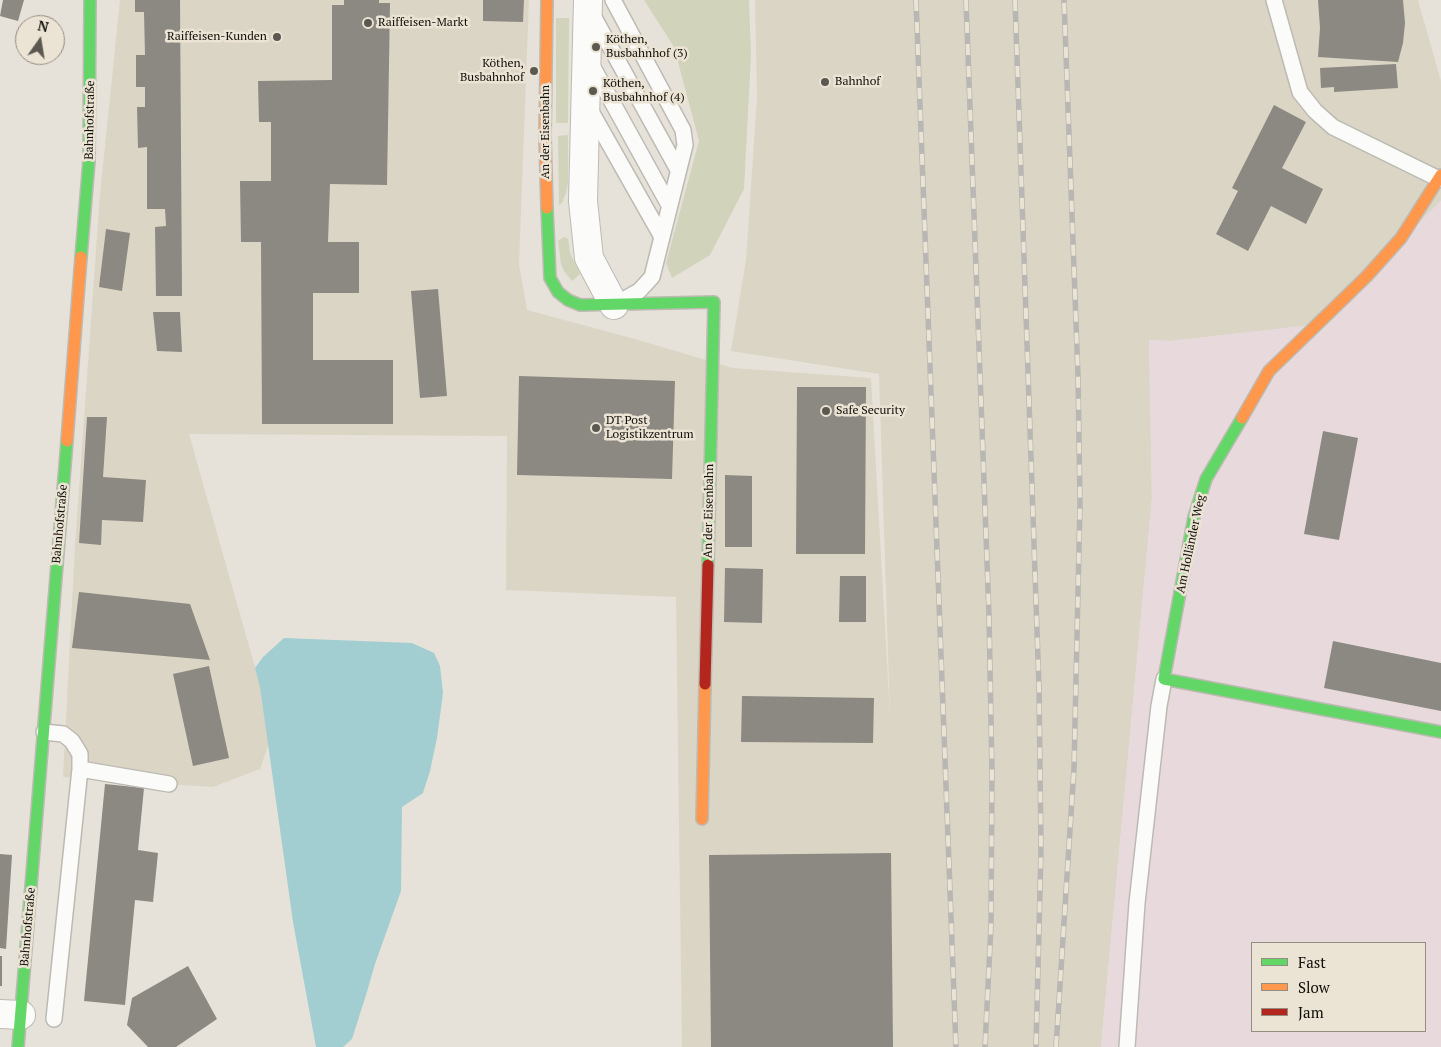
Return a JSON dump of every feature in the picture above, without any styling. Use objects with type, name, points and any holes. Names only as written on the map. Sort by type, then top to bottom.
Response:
[{"type":"street","name":"Bahnhofstraße","points":[[18,1047],[10,1015],[44,732],[89,161],[90,0]]},
{"type":"street","name":"An der Eisenbahn","points":[[547,0],[546,136],[550,278],[558,292],[568,300],[580,305],[714,302],[702,819]]},
{"type":"street","points":[[596,2],[587,56],[584,201],[589,258],[614,305]]},
{"type":"street","name":"Am Holländer Weg","points":[[1164,679],[1194,517],[1206,479],[1269,371],[1367,276],[1401,238],[1440,178]]},
{"type":"street","points":[[1164,679],[1441,732]]},
{"type":"lane","points":[[1274,0],[1300,92],[1315,111],[1333,127],[1440,178]]},
{"type":"lane","points":[[596,2],[683,130],[685,145],[652,277],[640,292],[614,305]]},
{"type":"lane","points":[[596,2],[678,170]]},
{"type":"lane","points":[[587,56],[669,204]]},
{"type":"lane","points":[[586,102],[662,237]]},
{"type":"lane","points":[[1127,1047],[1137,903],[1159,706],[1164,679]]},
{"type":"lane","points":[[44,732],[63,734],[72,741],[80,754],[54,1019]]},
{"type":"lane","points":[[80,769],[169,784]]},
{"type":"shaded area","points":[[120,0],[529,0],[519,264],[527,310],[733,368],[871,378],[890,716],[879,374],[731,351],[746,260],[757,97],[755,0],[1418,0],[1441,81],[1441,201],[1318,325],[1170,341],[1149,340],[1152,498],[1101,1047],[682,1047],[676,597],[506,590],[507,436],[189,434],[273,731],[260,769],[213,787],[63,777],[75,545],[100,194]]},
{"type":"shaded area","points":[[1441,201],[1441,1047],[1101,1047],[1152,498],[1149,340],[1170,341],[1318,324]]},
{"type":"green space","points":[[644,0],[749,0],[751,55],[744,189],[710,255],[672,278],[666,263],[699,141],[674,47]]},
{"type":"green space","points":[[556,18],[569,18],[568,123],[556,123]]},
{"type":"green space","points":[[568,135],[568,182],[566,193],[562,203],[559,205],[558,136]]},
{"type":"green space","points":[[564,237],[568,239],[570,253],[580,274],[572,281],[561,264],[558,241]]},
{"type":"water","points":[[284,638],[412,643],[434,653],[440,666],[443,693],[430,771],[423,793],[402,807],[401,891],[375,964],[352,1039],[343,1047],[316,1047],[293,922],[260,687],[255,668],[263,657]]},
{"type":"building","points":[[3,0],[24,0],[20,15],[15,15],[15,20],[0,16]]},
{"type":"building","points":[[135,0],[180,0],[182,296],[156,296],[155,227],[166,226],[165,209],[147,209],[147,147],[138,148],[137,107],[145,107],[145,87],[136,87],[136,55],[145,55],[144,12],[135,12]]},
{"type":"building","points":[[344,0],[379,0],[379,3],[390,3],[387,185],[330,184],[328,242],[359,242],[359,293],[313,293],[313,360],[393,360],[393,424],[262,424],[261,242],[241,242],[240,181],[271,181],[271,122],[259,122],[258,81],[332,80],[332,5],[344,5]]},
{"type":"building","points":[[483,0],[524,0],[523,22],[483,21]]},
{"type":"building","points":[[1318,0],[1403,0],[1405,23],[1403,43],[1398,62],[1318,57],[1320,28]]},
{"type":"building","points":[[1396,64],[1398,88],[1334,92],[1334,87],[1321,88],[1320,68]]},
{"type":"building","points":[[1274,105],[1306,122],[1282,168],[1323,189],[1306,224],[1271,206],[1248,251],[1216,234],[1238,191],[1232,188]]},
{"type":"building","points":[[106,229],[130,233],[122,291],[99,287]]},
{"type":"building","points":[[438,289],[447,396],[420,398],[411,291]]},
{"type":"building","points":[[153,312],[180,312],[182,352],[157,351]]},
{"type":"building","name":"DT Post Logistikzentrum","points":[[519,376],[675,381],[672,479],[517,475]]},
{"type":"building","points":[[797,387],[866,387],[865,554],[796,554]]},
{"type":"building","points":[[87,417],[107,417],[103,477],[146,480],[143,522],[102,520],[101,545],[79,543]]},
{"type":"building","points":[[1323,431],[1358,438],[1339,540],[1304,534]]},
{"type":"building","points":[[725,475],[752,476],[752,547],[725,547]]},
{"type":"building","points":[[725,568],[763,569],[762,623],[724,622]]},
{"type":"building","points":[[840,576],[866,576],[866,622],[839,622]]},
{"type":"building","points":[[79,592],[190,604],[210,660],[72,648]]},
{"type":"building","points":[[1333,641],[1441,663],[1441,711],[1324,688]]},
{"type":"building","points":[[209,666],[229,758],[193,766],[173,674]]},
{"type":"building","points":[[742,696],[874,698],[873,743],[741,742]]},
{"type":"building","points":[[105,784],[144,788],[138,850],[158,853],[153,902],[135,900],[125,1005],[84,1001]]},
{"type":"building","points":[[891,853],[893,1047],[711,1047],[709,855]]},
{"type":"building","points":[[0,854],[12,855],[6,949],[0,948]]},
{"type":"building","points":[[0,956],[2,956],[2,986],[0,986]]},
{"type":"building","points":[[188,966],[217,1019],[176,1047],[148,1047],[127,1025],[132,998]]},
{"type":"railway","points":[[916,0],[956,1047]]},
{"type":"railway","points":[[966,0],[989,615],[992,772],[991,925],[985,1047]]},
{"type":"railway","points":[[1015,0],[1039,687],[1041,849],[1036,1047]]},
{"type":"railway","points":[[1056,1047],[1074,768],[1080,504],[1078,376],[1064,0]]},
{"type":"traffic: fast","points":[[81,257],[89,161],[90,0]]},
{"type":"traffic: fast","points":[[547,208],[550,278],[558,292],[568,300],[580,305],[714,302],[708,565]]},
{"type":"traffic: fast","points":[[1242,418],[1206,479],[1194,517],[1164,679],[1441,732]]},
{"type":"traffic: fast","points":[[18,1047],[67,441]]},
{"type":"traffic: slow","points":[[547,0],[545,136],[547,208]]},
{"type":"traffic: slow","points":[[1242,418],[1269,371],[1367,276],[1401,238],[1441,175]]},
{"type":"traffic: slow","points":[[67,441],[81,257]]},
{"type":"traffic: slow","points":[[702,819],[705,684]]},
{"type":"traffic: jam","points":[[705,684],[708,565]]},
{"type":"place","name":"Raiffeisen-Markt","points":[[368,23]]},
{"type":"place","name":"Raiffeisen-Kunden","points":[[277,37]]},
{"type":"place","name":"Köthen, Busbahnhof (3)","points":[[596,47]]},
{"type":"place","name":"Köthen, Busbahnhof","points":[[534,71]]},
{"type":"place","name":"Bahnhof","points":[[825,82]]},
{"type":"place","name":"Köthen, Busbahnhof (4)","points":[[593,91]]},
{"type":"place","name":"Safe Security","points":[[826,411]]},
{"type":"place","name":"DT Post Logistikzentrum","points":[[596,428]]}]
